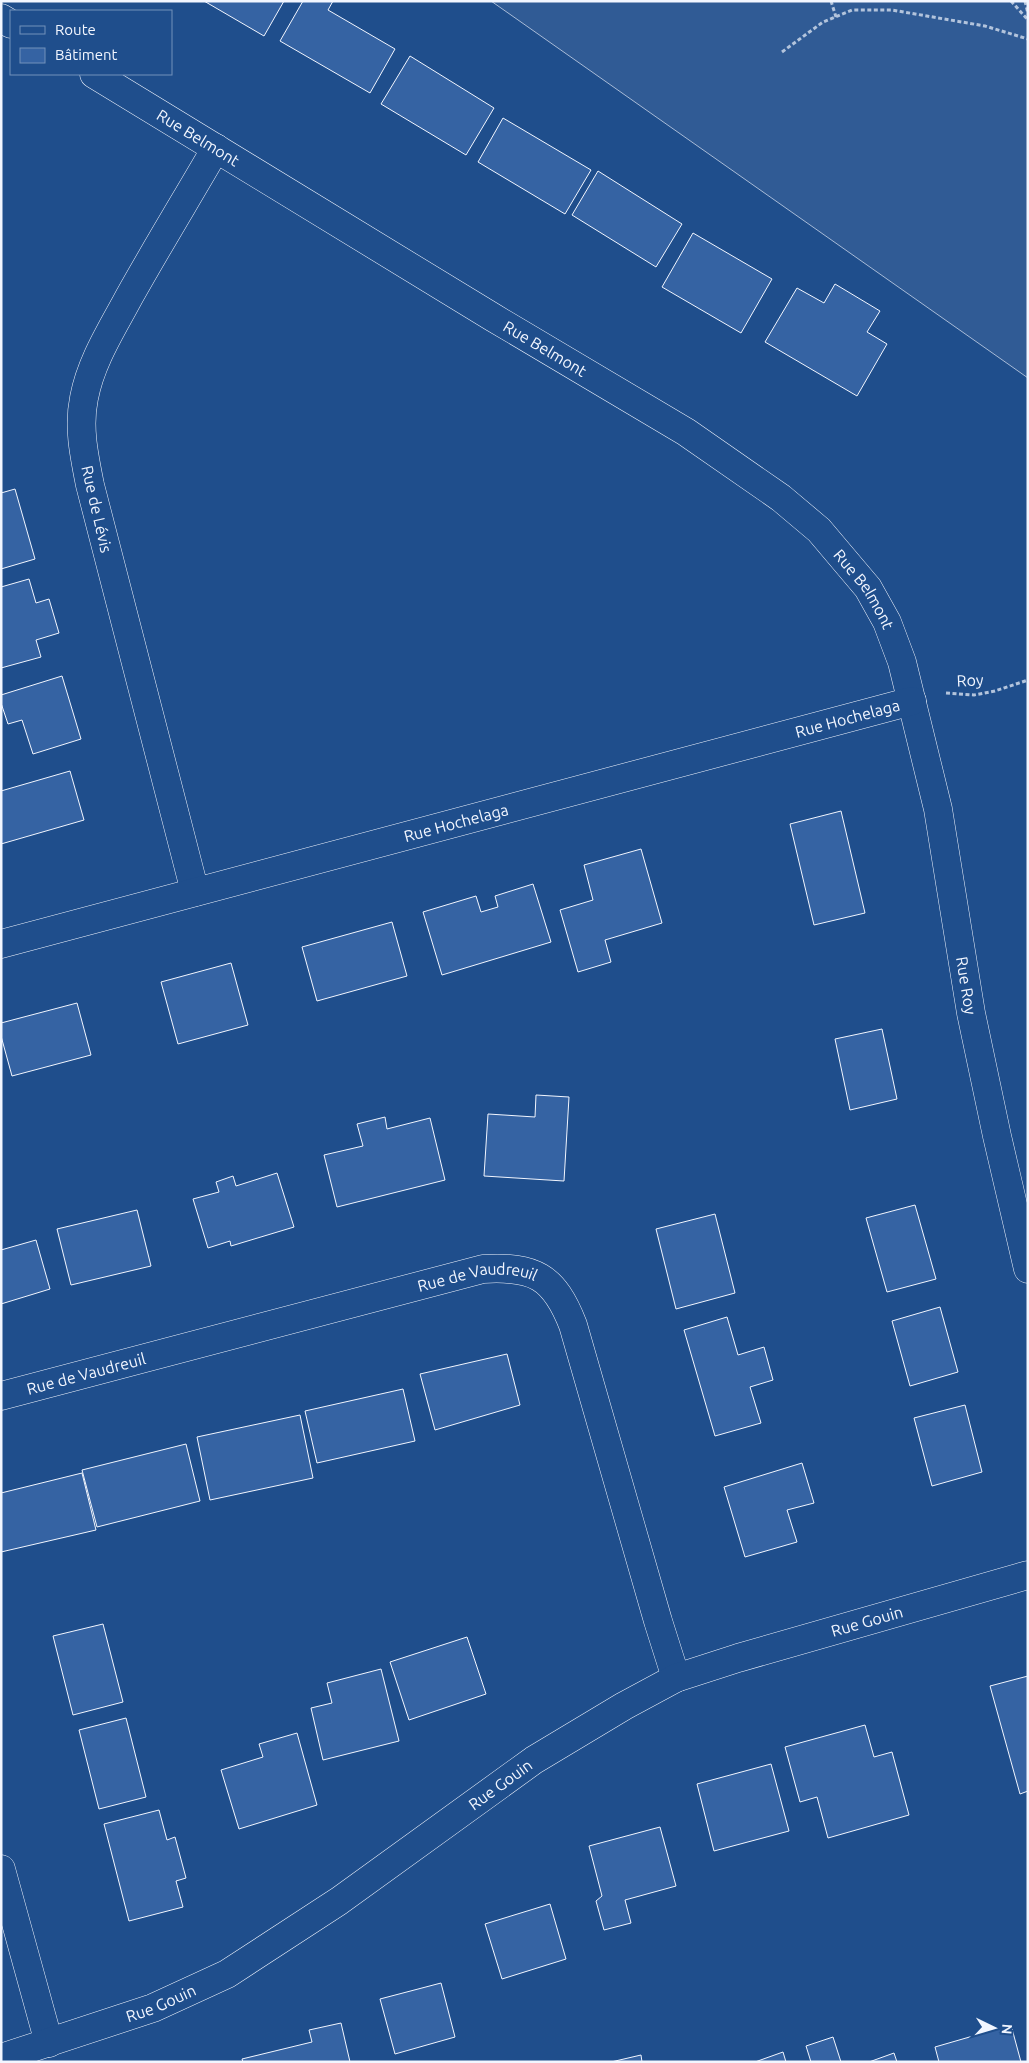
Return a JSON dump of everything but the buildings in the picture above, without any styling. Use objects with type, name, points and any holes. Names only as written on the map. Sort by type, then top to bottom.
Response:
[{"type":"street","name":"Rue Belmont","points":[[96,75],[494,318],[686,432],[781,498],[819,530],[868,588],[894,638],[912,701]]},
{"type":"street","name":"Rue de Lévis","points":[[195,892],[90,484],[82,442],[82,418],[86,390],[100,350],[216,148]]},
{"type":"street","name":"Rue Hochelaga","points":[[1,944],[912,701]]},
{"type":"street","name":"Rue Roy","points":[[912,701],[938,809],[973,1023],[996,1136],[1028,1269]]},
{"type":"street","name":"Rue de Vaudreuil","points":[[1,1396],[483,1269],[508,1268],[531,1273],[550,1285],[564,1302],[573,1324],[676,1678]]},
{"type":"street","name":"Rue Gouin","points":[[1,2058],[153,2008],[227,1974],[339,1901],[534,1760],[624,1706],[676,1678],[1028,1575]]},
{"type":"street","points":[[1,1869],[49,2043]]},
{"type":"path","points":[[831,1],[836,17]]},
{"type":"path","points":[[1011,1],[1028,20]]},
{"type":"path","points":[[1025,1],[1028,14]]},
{"type":"path","points":[[782,52],[823,22],[852,10],[892,10],[985,26],[1028,40]]},
{"type":"path","name":"Roy","points":[[912,701],[936,694],[974,695],[1028,680]]},
{"type":"shaded area","points":[[491,1],[1028,1],[1028,378]]}]
